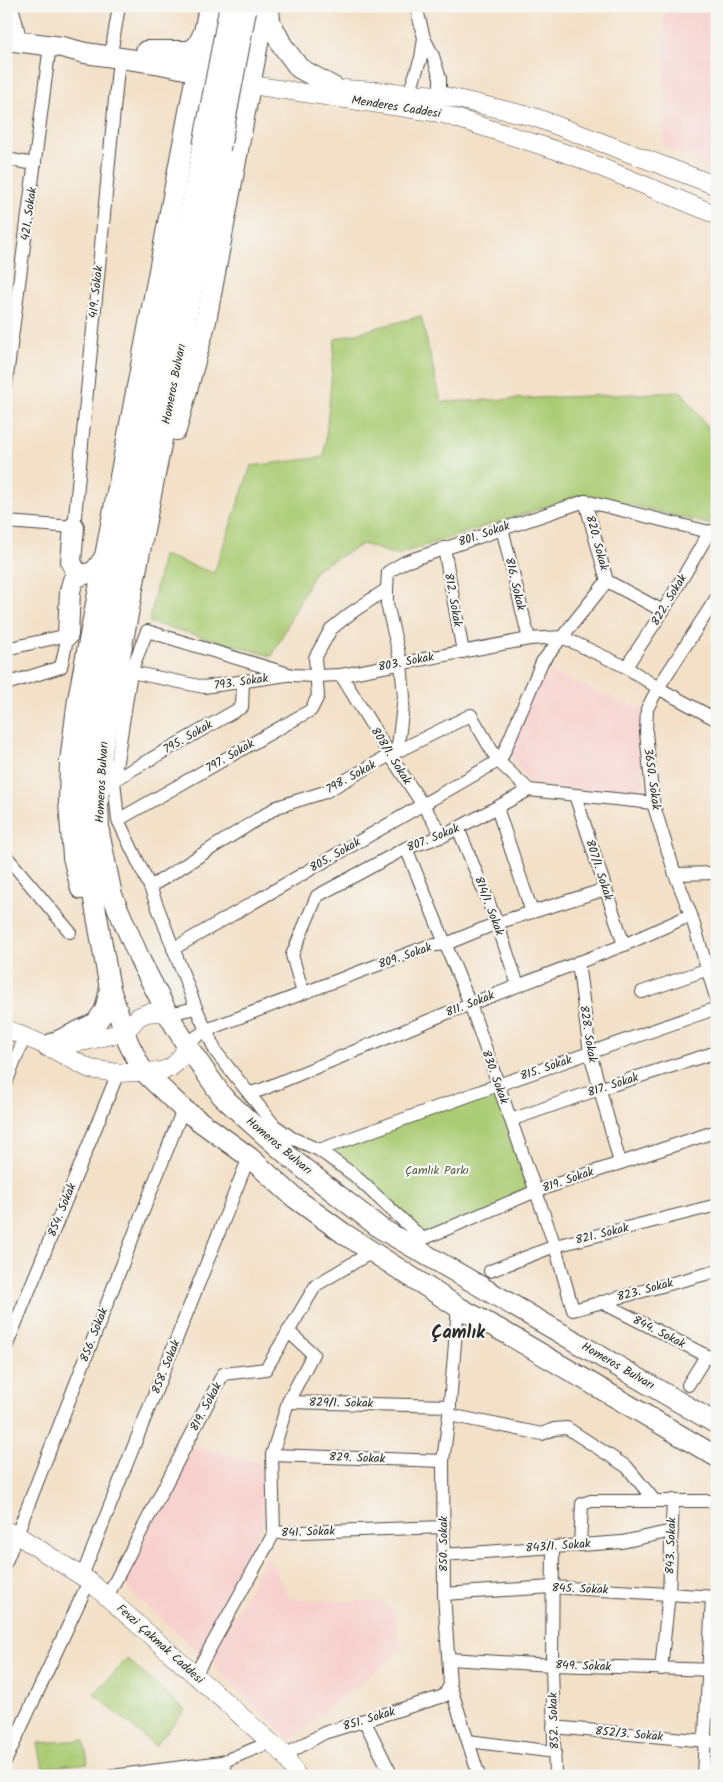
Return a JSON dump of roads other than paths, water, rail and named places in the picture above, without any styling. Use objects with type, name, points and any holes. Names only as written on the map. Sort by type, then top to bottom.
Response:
[{"type":"main road","points":[[104,952],[81,889],[73,857],[69,802],[70,762],[78,700],[210,6]]},
{"type":"main road","name":"Homeros Bulvarı","points":[[230,6],[211,148],[148,510],[105,730],[100,772],[99,832],[112,895],[141,962],[186,1044],[222,1096],[298,1164],[380,1228],[717,1424]]},
{"type":"main road","name":"Homeros Bulvarı","points":[[247,6],[211,148],[97,686],[83,781],[86,842],[91,883],[110,989],[132,1053],[142,1070],[183,1109],[249,1157]]},
{"type":"main road","points":[[148,510],[182,413],[206,321],[267,6]]},
{"type":"main road","points":[[267,6],[270,21],[282,45],[299,68],[334,88]]},
{"type":"main road","points":[[13,41],[56,46],[88,44],[116,53],[154,57],[190,51],[198,45],[205,31]]},
{"type":"main road","points":[[205,31],[214,39],[231,44],[247,46],[254,45],[259,41]]},
{"type":"main road","points":[[154,57],[175,76],[187,91],[188,119]]},
{"type":"main road","name":"Menderes Caddesi","points":[[154,57],[252,81],[409,101],[440,95],[534,117],[717,186]]},
{"type":"main road","name":"Menderes Caddesi","points":[[252,81],[334,88],[409,101],[440,113],[571,155],[717,214]]},
{"type":"main road","points":[[188,119],[225,116],[236,118],[244,127]]},
{"type":"main road","points":[[74,527],[72,562],[74,570],[81,574]]},
{"type":"main road","points":[[68,635],[70,591],[73,580],[81,574],[94,572],[105,556]]},
{"type":"main road","points":[[47,1046],[96,1023],[106,1010],[110,989]]},
{"type":"main road","points":[[47,1046],[86,1041],[125,1032],[138,1017],[147,1013],[168,1014]]},
{"type":"main road","points":[[6,1029],[47,1046],[90,1069],[118,1073],[142,1070],[161,1071],[170,1068],[183,1054],[186,1044]]},
{"type":"main road","points":[[274,1125],[298,1164]]},
{"type":"main road","points":[[249,1157],[295,1198],[342,1233],[458,1308],[504,1332],[717,1457]]},
{"type":"main road","points":[[423,1239],[447,1268]]},
{"type":"main road","name":"Fevzi Çakmak Caddesi","points":[[11,1533],[85,1578],[107,1596],[286,1754],[297,1776]]},
{"type":"street","points":[[12,6],[13,41]]},
{"type":"street","name":"419. Sokak","points":[[74,527],[119,6]]},
{"type":"street","points":[[416,6],[424,38],[433,56],[440,78],[440,113]]},
{"type":"street","points":[[409,101],[421,58],[424,38]]},
{"type":"street","name":"421. Sokak","points":[[7,376],[35,164],[56,46]]},
{"type":"street","points":[[6,159],[35,164]]},
{"type":"street","points":[[585,501],[713,533]]},
{"type":"street","name":"801. Sokak","points":[[388,589],[388,572],[405,562],[585,501]]},
{"type":"street","name":"820. Sokak","points":[[585,501],[607,581],[663,611]]},
{"type":"street","points":[[6,522],[74,527]]},
{"type":"street","name":"816. Sokak","points":[[502,528],[529,640]]},
{"type":"street","name":"822. Sokak","points":[[626,667],[713,533]]},
{"type":"street","name":"812. Sokak","points":[[444,548],[463,652]]},
{"type":"street","points":[[498,761],[502,757],[542,662],[607,581]]},
{"type":"street","points":[[388,589],[387,604],[402,663],[404,697],[398,746],[390,755]]},
{"type":"street","points":[[316,676],[314,658],[331,629],[351,613],[388,589]]},
{"type":"street","name":"3650. Sokak","points":[[717,597],[658,688],[647,709],[646,724],[653,803],[675,874],[712,967],[717,1002]]},
{"type":"street","name":"803. Sokak","points":[[131,672],[146,632],[292,675],[316,676],[341,675],[529,640],[562,637]]},
{"type":"street","points":[[6,649],[68,635],[61,667],[6,684]]},
{"type":"street","points":[[562,637],[626,667],[658,688],[717,720]]},
{"type":"street","points":[[131,672],[114,780],[118,820],[150,887],[196,1008],[216,1052],[274,1125],[292,1138],[320,1150],[354,1175],[423,1239]]},
{"type":"street","name":"793. Sokak","points":[[131,672],[204,687],[292,675]]},
{"type":"street","name":"808/1. Sokak","points":[[341,675],[443,836]]},
{"type":"street","name":"797. Sokak","points":[[118,820],[311,710],[318,696],[316,676]]},
{"type":"street","name":"795. Sokak","points":[[114,780],[242,707],[243,682]]},
{"type":"street","name":"798. Sokak","points":[[150,887],[277,807],[325,792],[390,755],[471,715],[498,761],[529,790]]},
{"type":"street","name":"805. Sokak","points":[[173,950],[498,761]]},
{"type":"street","points":[[529,790],[653,803]]},
{"type":"street","name":"807. Sokak","points":[[303,993],[292,955],[317,896],[406,848],[443,836],[529,790]]},
{"type":"street","name":"807/1. Sokak","points":[[575,795],[624,945]]},
{"type":"street","points":[[496,808],[532,912]]},
{"type":"street","name":"814/1. Sokak","points":[[458,828],[497,924],[518,986]]},
{"type":"street","name":"830. Sokak","points":[[406,848],[470,1004],[555,1246],[573,1310]]},
{"type":"street","points":[[6,856],[70,932]]},
{"type":"street","points":[[675,874],[717,873]]},
{"type":"street","name":"809. Sokak","points":[[186,1044],[206,1030],[428,946],[446,944],[497,924],[606,889]]},
{"type":"street","name":"811. Sokak","points":[[249,1093],[261,1090],[470,1004],[624,945],[691,915]]},
{"type":"street","name":"828. Sokak","points":[[578,962],[590,1053],[620,1163]]},
{"type":"street","points":[[642,992],[712,967]]},
{"type":"street","points":[[168,1014],[196,1008]]},
{"type":"street","name":"815. Sokak","points":[[320,1150],[717,1008]]},
{"type":"street","points":[[6,1083],[25,1036]]},
{"type":"street","name":"817. Sokak","points":[[511,1120],[599,1089],[717,1052]]},
{"type":"street","name":"854. Sokak","points":[[6,1347],[118,1073]]},
{"type":"street","name":"856. Sokak","points":[[6,1562],[11,1533],[183,1109]]},
{"type":"street","name":"819. Sokak","points":[[423,1239],[536,1191],[717,1132]]},
{"type":"street","name":"858. Sokak","points":[[6,1760],[85,1578],[249,1157]]},
{"type":"street","name":"821. Sokak","points":[[490,1271],[555,1246],[717,1205]]},
{"type":"street","name":"819. Sokak","points":[[107,1596],[223,1374],[266,1369],[316,1285],[372,1252]]},
{"type":"street","name":"823. Sokak","points":[[573,1310],[717,1271]]},
{"type":"street","name":"844. Sokak","points":[[601,1302],[711,1359]]},
{"type":"street","name":"850. Sokak","points":[[458,1308],[450,1410],[443,1461],[444,1594],[450,1685],[479,1776]]},
{"type":"street","points":[[274,1533],[272,1455],[288,1402],[313,1354],[288,1331]]},
{"type":"street","points":[[688,1385],[711,1359]]},
{"type":"street","name":"829/1. Sokak","points":[[288,1402],[450,1410],[542,1434],[554,1429],[567,1428],[627,1467],[654,1500]]},
{"type":"street","name":"829. Sokak","points":[[272,1455],[443,1461]]},
{"type":"street","name":"843. Sokak","points":[[662,1669],[670,1593],[673,1500]]},
{"type":"street","points":[[580,1545],[582,1504],[591,1501],[717,1500]]},
{"type":"street","name":"841. Sokak","points":[[195,1675],[274,1533],[444,1527]]},
{"type":"street","name":"843/1. Sokak","points":[[443,1555],[622,1542],[672,1531]]},
{"type":"street","name":"852. Sokak","points":[[553,1547],[552,1665],[555,1776]]},
{"type":"street","name":"845. Sokak","points":[[444,1594],[552,1587],[714,1597]]},
{"type":"street","points":[[703,1776],[710,1742],[714,1597]]},
{"type":"street","name":"849. Sokak","points":[[449,1659],[552,1665],[713,1670]]},
{"type":"street","name":"851. Sokak","points":[[286,1754],[324,1733],[444,1696],[450,1685]]},
{"type":"street","points":[[364,1720],[392,1776]]},
{"type":"street","name":"852/3. Sokak","points":[[553,1727],[710,1742]]},
{"type":"street","points":[[468,1741],[555,1752]]},
{"type":"street","points":[[112,1776],[150,1773],[222,1762],[271,1742]]},
{"type":"street","points":[[222,1762],[228,1776]]},
{"type":"district","name":"Çamlık","points":[[458,1333]]},
{"type":"park label","name":"Çamlık Parkı","points":[[437,1170]]}]
